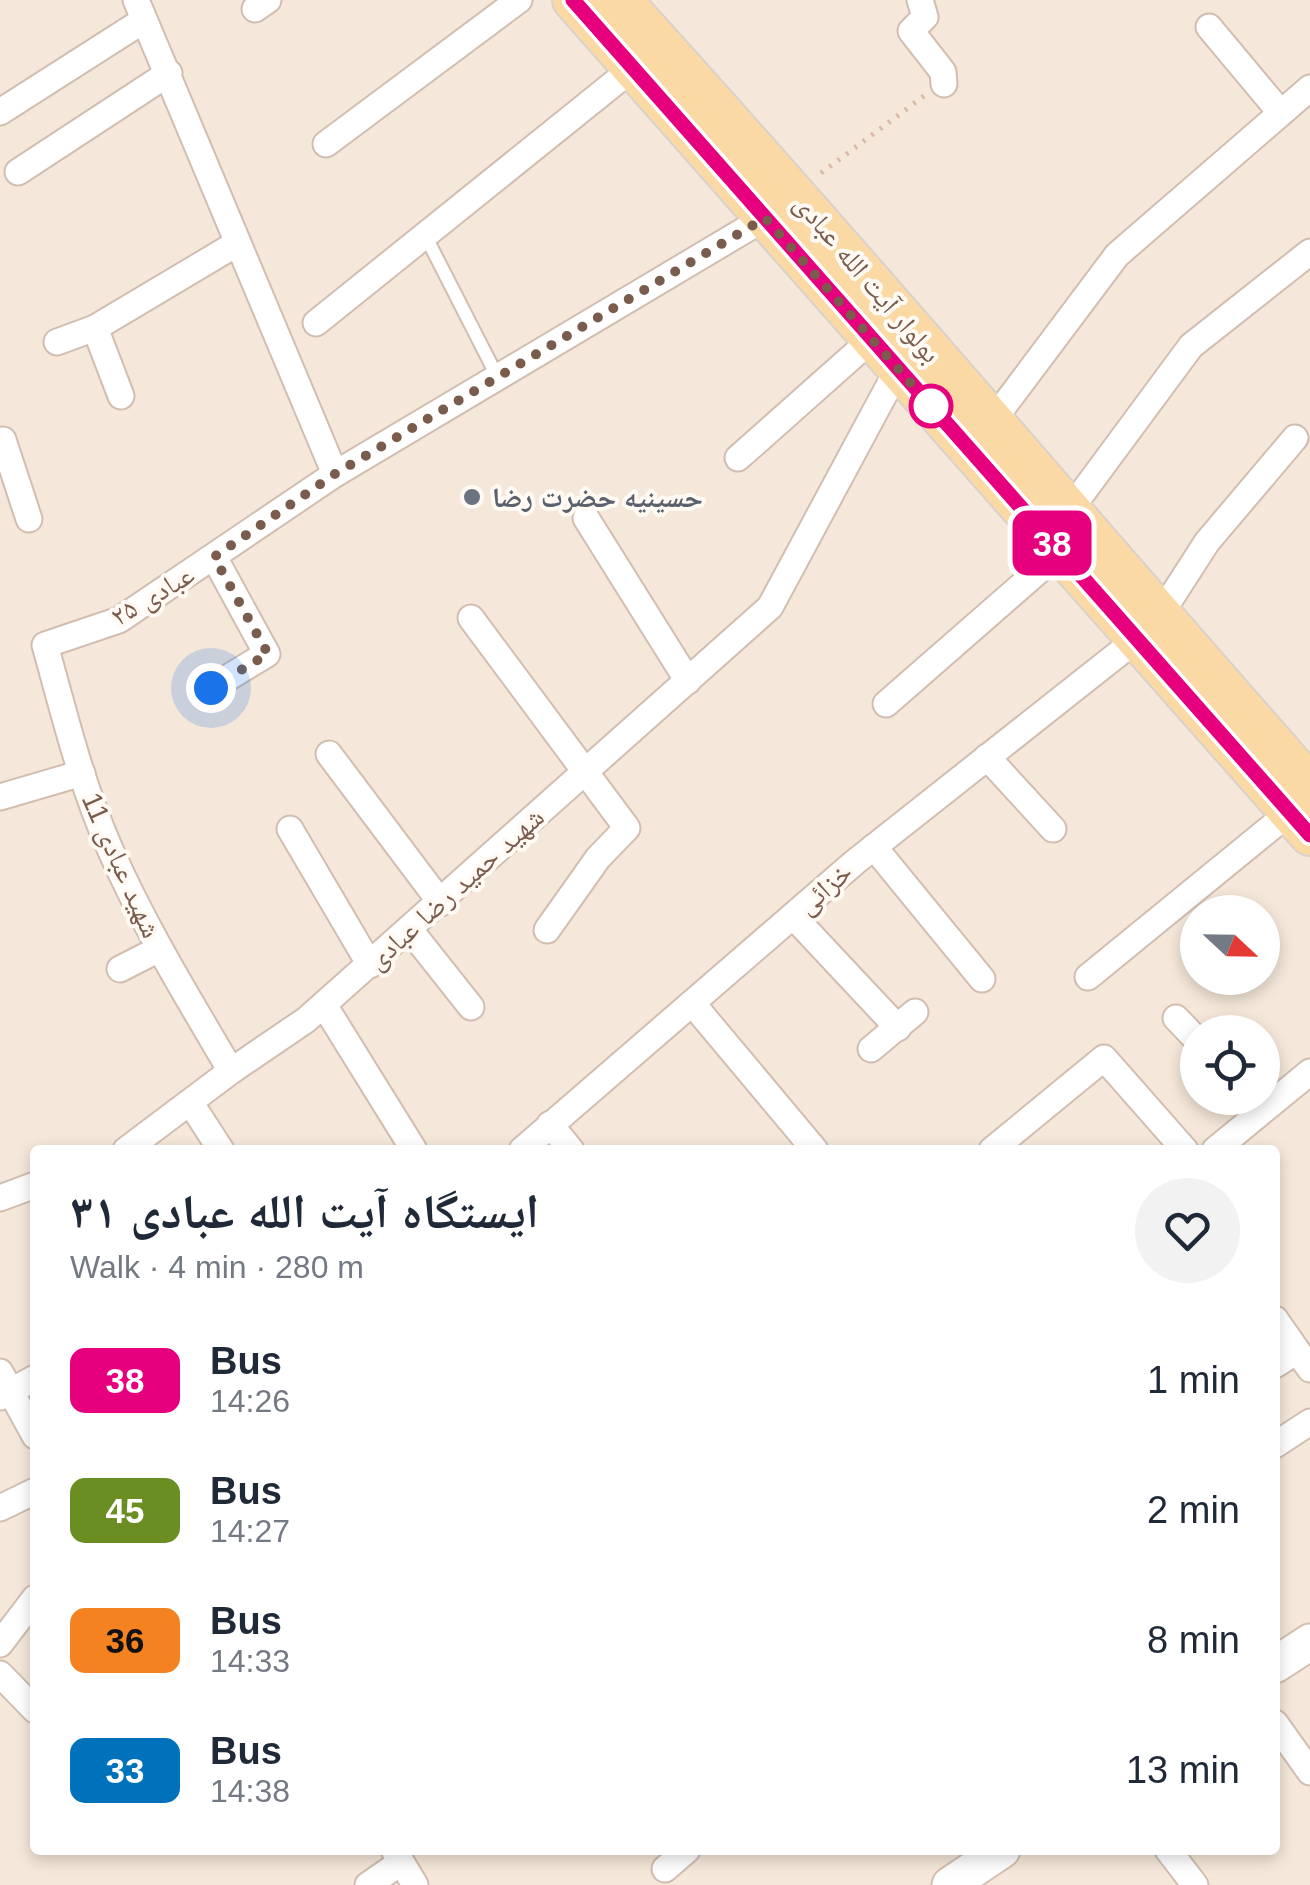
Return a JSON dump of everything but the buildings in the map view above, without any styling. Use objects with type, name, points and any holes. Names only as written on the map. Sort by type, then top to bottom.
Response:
[{"type":"main road","name":"بولوار آیت الله عبادی","points":[[572,0],[633,68],[780,205],[992,424],[1069,512],[1148,627],[1303,810]]},
{"type":"main road","name":"بولوار آیت الله عبادی","points":[[622,0],[780,205],[885,354],[1060,552],[1148,627]]},
{"type":"street","points":[[326,144],[519,0]]},
{"type":"street","points":[[920,0],[925,17],[912,32],[943,72],[944,84]]},
{"type":"street","points":[[0,112],[140,10],[335,474]]},
{"type":"street","points":[[1209,27],[1280,112]]},
{"type":"street","points":[[316,322],[633,68]]},
{"type":"street","points":[[18,172],[169,73]]},
{"type":"street","points":[[992,424],[1117,256],[1310,88]]},
{"type":"street","name":"عبادی ۲۵","points":[[44,645],[119,620],[335,474],[780,205]]},
{"type":"street","points":[[57,342],[94,328],[236,244]]},
{"type":"street","points":[[1069,512],[1190,346],[1308,257]]},
{"type":"street","points":[[94,328],[121,396]]},
{"type":"street","points":[[738,458],[885,354]]},
{"type":"street","name":"شهید حمید رضا عبادی","points":[[133,1145],[324,1005],[770,607],[885,354]]},
{"type":"street","points":[[1,437],[29,519]]},
{"type":"street","name":"خزائی","points":[[527,1145],[874,847],[1148,627],[1207,542],[1295,438]]},
{"type":"street","points":[[586,518],[688,680]]},
{"type":"street","points":[[886,704],[1060,552]]},
{"type":"street","points":[[211,688],[268,654],[214,557]]},
{"type":"street","points":[[471,618],[628,828],[598,858],[547,930]]},
{"type":"street","name":"شهید عبادی 11","points":[[44,645],[109,848],[159,949],[231,1071]]},
{"type":"street","points":[[329,754],[441,903]]},
{"type":"street","points":[[988,757],[1053,829]]},
{"type":"street","points":[[0,797],[82,773]]},
{"type":"street","points":[[1088,977],[1303,810]]},
{"type":"street","points":[[290,828],[370,965]]},
{"type":"street","points":[[874,847],[982,979]]},
{"type":"street","points":[[792,916],[906,1020],[871,1050]]},
{"type":"street","points":[[410,930],[471,1007]]},
{"type":"street","points":[[120,969],[159,949]]},
{"type":"street","points":[[692,1002],[811,1145]]},
{"type":"street","points":[[324,1005],[411,1145]]},
{"type":"street","points":[[1176,1018],[1180,1022]]},
{"type":"street","points":[[998,1145],[1104,1058],[1180,1145]]},
{"type":"street","points":[[1280,1090],[1310,1072]]},
{"type":"street","points":[[190,1102],[218,1145]]},
{"type":"street","points":[[1219,1145],[1246,1115]]},
{"type":"street","points":[[550,1124],[566,1145]]},
{"type":"street","points":[[0,1198],[30,1187]]},
{"type":"street","points":[[1280,1326],[1304,1360]]},
{"type":"street","points":[[30,1379],[3,1387],[30,1428]]},
{"type":"street","points":[[1280,1442],[1310,1422]]},
{"type":"street","points":[[0,1508],[30,1493]]},
{"type":"street","points":[[0,1644],[30,1605]]},
{"type":"street","points":[[1280,1663],[1310,1642]]},
{"type":"street","points":[[0,1674],[30,1705]]},
{"type":"street","points":[[1280,1731],[1310,1772]]},
{"type":"street","points":[[665,1870],[682,1855]]},
{"type":"street","points":[[951,1885],[995,1855]]},
{"type":"street","points":[[1172,1855],[1196,1885]]},
{"type":"street","points":[[368,1885],[397,1856],[415,1885]]},
{"type":"lane","points":[[425,235],[498,378]]},
{"type":"path","points":[[780,205],[944,84]]},
{"type":"shaded area","points":[[0,0],[1310,0],[1310,1885],[0,1885]]},
{"type":"bus line","name":"38","points":[[573,0],[1310,835]]},
{"type":"place","name":"حسینیه حضرت رضا","points":[[472,497]]},
{"type":"route","points":[[211,688],[268,654],[214,557],[335,474],[765,218],[931,406]]}]
